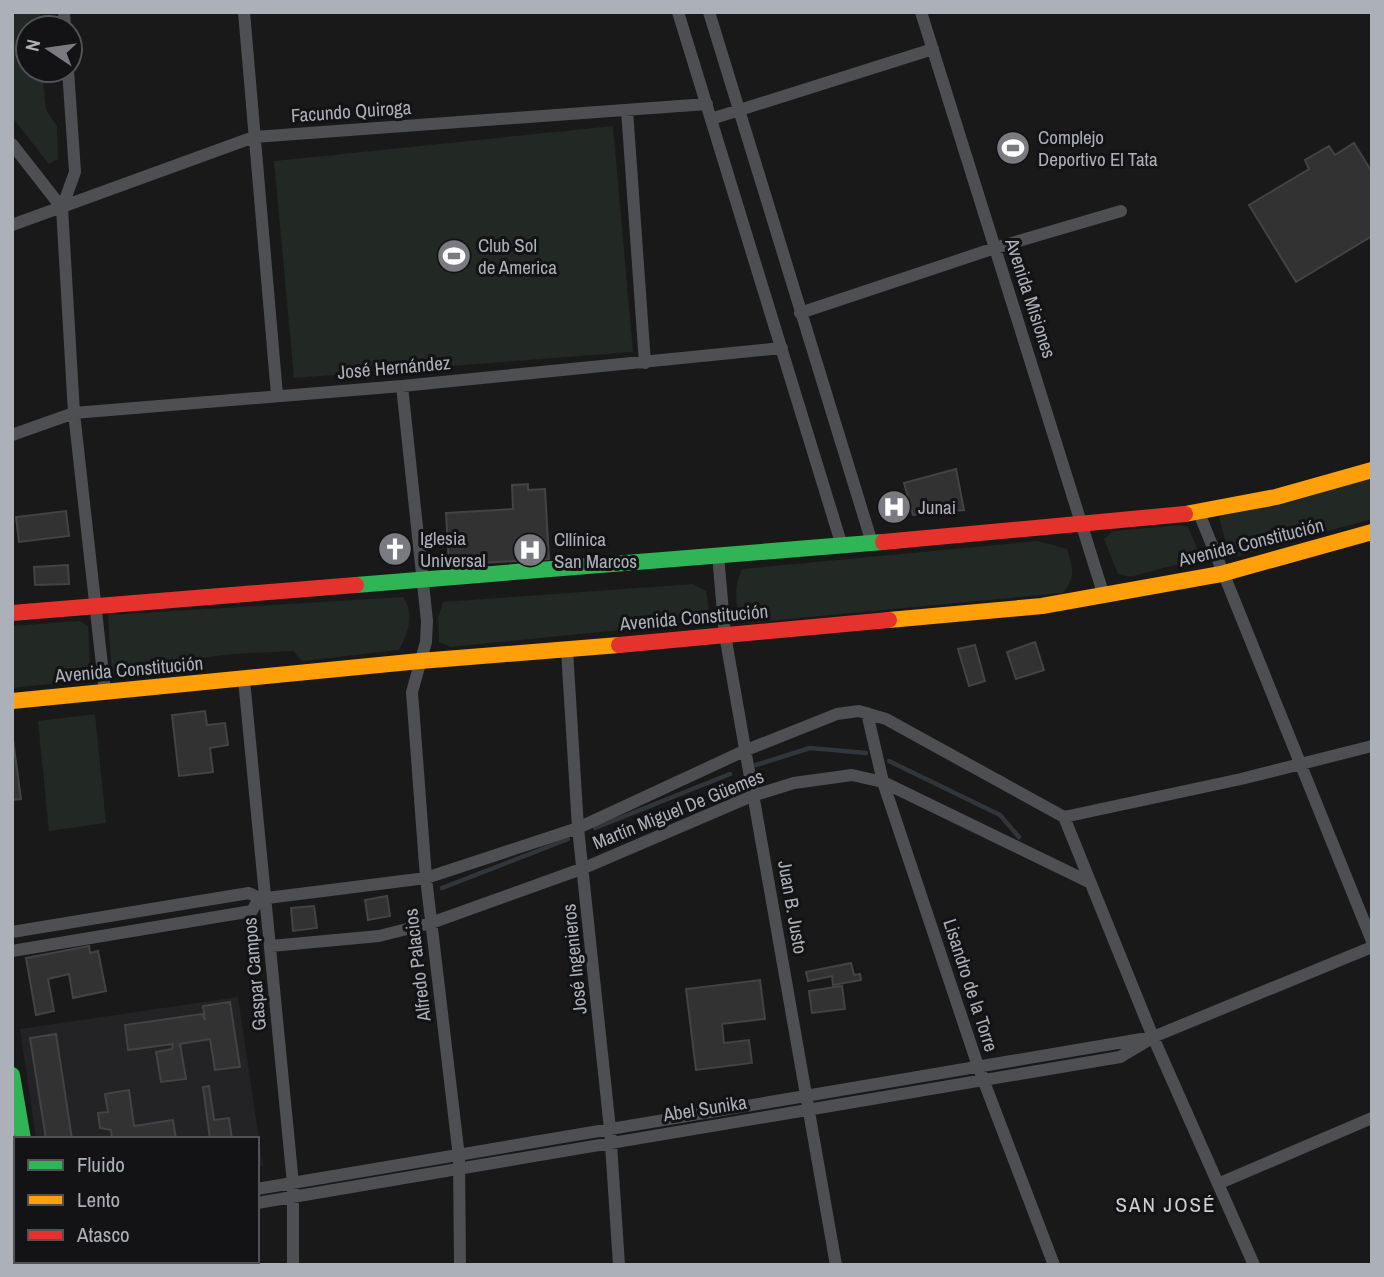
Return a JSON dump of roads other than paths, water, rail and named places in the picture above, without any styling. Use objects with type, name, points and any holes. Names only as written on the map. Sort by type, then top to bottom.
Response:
[{"type":"main road","name":"Avenida Constitución","points":[[12,613],[842,546],[1199,513],[1276,497],[1372,470]]},
{"type":"main road","name":"Avenida Constitución","points":[[12,701],[421,661],[1042,606],[1221,574],[1372,532]]},
{"type":"main road","points":[[12,1075],[23,1137]]},
{"type":"street","points":[[244,12],[277,395]]},
{"type":"street","points":[[678,12],[842,546]]},
{"type":"street","points":[[709,12],[872,543]]},
{"type":"street","name":"Avenida Misiones","points":[[921,12],[1104,596]]},
{"type":"street","points":[[711,119],[933,49]]},
{"type":"street","points":[[69,84],[75,172],[62,208],[74,413],[105,692]]},
{"type":"street","name":"Facundo Quiroga","points":[[12,225],[254,138],[707,104]]},
{"type":"street","points":[[627,110],[645,363]]},
{"type":"street","points":[[12,144],[62,208]]},
{"type":"street","points":[[800,313],[995,248],[1121,211]]},
{"type":"street","name":"José Hernández","points":[[12,435],[74,413],[402,386],[782,348]]},
{"type":"street","name":"Alfredo Palacios","points":[[402,386],[427,621],[421,661],[412,692],[426,878],[460,1163],[460,1265]]},
{"type":"street","points":[[1199,513],[1298,766],[1372,941]]},
{"type":"street","name":"Juan B. Justo","points":[[718,555],[725,635],[744,751],[836,1265]]},
{"type":"street","name":"José Ingenieros","points":[[567,650],[578,828],[610,1129],[619,1265]]},
{"type":"street","name":"Gaspar Campos","points":[[244,680],[293,1191],[293,1265]]},
{"type":"street","name":"Martín Miguel De Güemes","points":[[15,932],[249,893],[263,898],[426,878],[578,828],[744,751],[837,714],[859,710],[886,719],[1064,817]]},
{"type":"street","name":"Lisandro de la Torre","points":[[867,713],[883,782],[978,1066],[1054,1265]]},
{"type":"street","points":[[1254,1265],[1220,1183],[1153,1037],[1087,881],[1064,817],[1298,766],[1372,746]]},
{"type":"street","name":"Martín Miguel De Güemes","points":[[271,946],[379,936],[431,923],[584,868],[752,796],[821,777],[852,775],[883,782],[1087,881]]},
{"type":"street","name":"Martín Miguel De Güemes","points":[[12,951],[252,911],[263,898]]},
{"type":"street","name":"Abel Sunika","points":[[460,1163],[610,1129],[984,1082],[1120,1057],[1153,1037],[1372,947]]},
{"type":"street","name":"Abel Sunika","points":[[259,1202],[293,1191],[460,1163],[611,1143],[809,1104],[978,1066],[1153,1037]]},
{"type":"street","points":[[1220,1183],[1372,1118]]},
{"type":"street","name":"Abel Sunika","points":[[259,1189],[293,1191]]},
{"type":"waterway","points":[[756,765],[810,748],[866,753]]},
{"type":"waterway","points":[[889,761],[1000,815],[1019,837]]},
{"type":"waterway","points":[[595,828],[730,774]]},
{"type":"waterway","points":[[442,888],[568,839]]},
{"type":"place","name":"Complejo Deportivo El Tata","points":[[1013,148]]},
{"type":"place","name":"Club Sol de America","points":[[454,256]]},
{"type":"place","name":"Junai","points":[[894,507]]},
{"type":"place","name":"Iglesia Universal","points":[[395,549]]},
{"type":"place","name":"Cllínica San Marcos","points":[[530,550]]},
{"type":"district","name":"SAN JOSÉ","points":[[1166,1204]]}]
